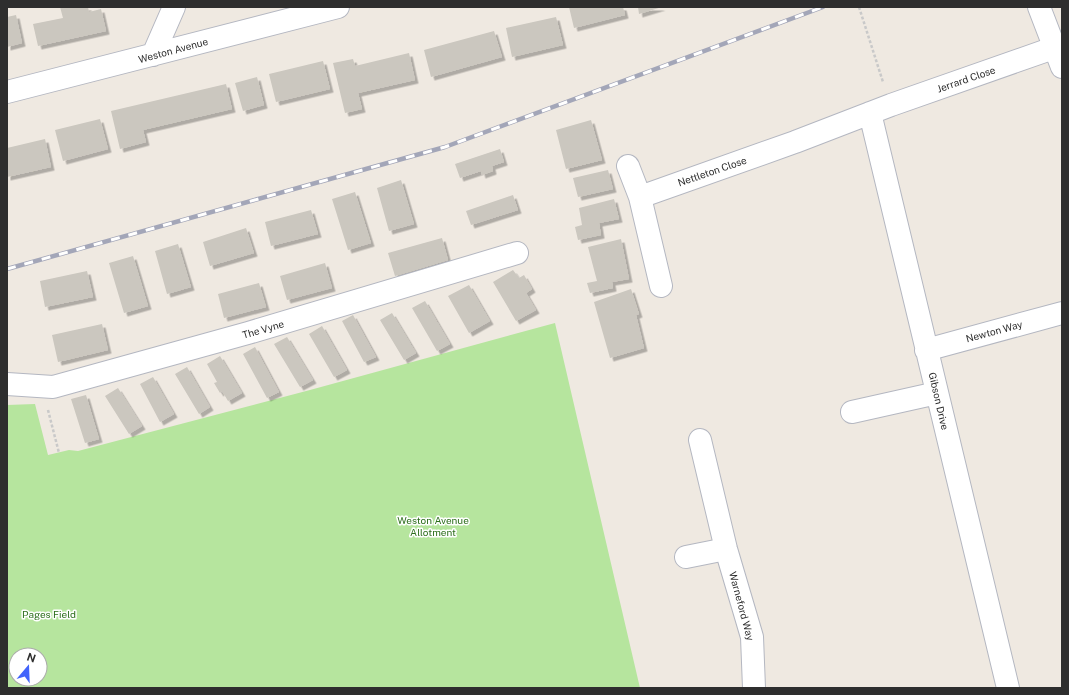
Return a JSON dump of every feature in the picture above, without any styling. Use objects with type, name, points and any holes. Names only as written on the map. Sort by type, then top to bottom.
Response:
[{"type":"street","points":[[153,56],[174,7]]},
{"type":"street","name":"Weston Avenue","points":[[7,92],[153,56],[338,7]]},
{"type":"street","points":[[1039,7],[1060,54]]},
{"type":"street","name":"Jerrard Close","points":[[870,113],[891,105],[1060,54]]},
{"type":"street","name":"Nettleton Close","points":[[640,197],[795,142],[870,113]]},
{"type":"street","name":"Gibson Drive","points":[[870,113],[1008,688]]},
{"type":"street","points":[[628,166],[640,197],[661,286]]},
{"type":"street","name":"The Vyne","points":[[7,384],[53,387],[248,334],[517,253]]},
{"type":"street","name":"Newton Way","points":[[926,350],[1062,313]]},
{"type":"street","points":[[852,412],[937,393]]},
{"type":"street","name":"Warneford Way","points":[[700,440],[726,549],[752,637],[754,688]]},
{"type":"street","points":[[686,558],[726,549]]},
{"type":"path","points":[[858,7],[891,105]]},
{"type":"path","points":[[42,386],[58,453]]},
{"type":"green space","name":"Weston Avenue Allotment","points":[[555,323],[640,688],[7,688],[7,405],[35,404],[48,455],[69,450],[78,451],[310,390]]},
{"type":"building","points":[[60,7],[88,7],[89,12],[101,9],[106,31],[38,46],[33,24],[63,18]]},
{"type":"building","points":[[569,7],[623,7],[625,15],[574,28]]},
{"type":"building","points":[[638,7],[662,7],[639,14]]},
{"type":"building","points":[[16,15],[22,43],[7,47],[7,17]]},
{"type":"building","points":[[556,17],[563,45],[512,57],[506,28]]},
{"type":"building","points":[[494,31],[502,57],[431,77],[424,50]]},
{"type":"building","points":[[409,53],[415,80],[358,93],[362,109],[345,113],[333,63],[353,59],[355,66]]},
{"type":"building","points":[[323,61],[330,89],[276,102],[269,74]]},
{"type":"building","points":[[257,77],[264,105],[243,111],[235,83]]},
{"type":"building","points":[[226,84],[232,109],[143,130],[146,142],[120,149],[111,111]]},
{"type":"building","points":[[100,119],[108,149],[63,161],[55,130]]},
{"type":"building","points":[[591,120],[602,160],[566,169],[556,130]]},
{"type":"building","points":[[45,139],[51,167],[7,177],[7,148]]},
{"type":"building","points":[[500,149],[504,162],[492,166],[493,171],[482,175],[481,171],[460,178],[455,164]]},
{"type":"building","points":[[608,170],[613,189],[578,197],[573,178]]},
{"type":"building","points":[[401,180],[414,224],[389,231],[377,188]]},
{"type":"building","points":[[355,192],[371,243],[348,250],[332,199]]},
{"type":"building","points":[[513,195],[518,210],[471,225],[466,211]]},
{"type":"building","points":[[614,199],[619,219],[599,223],[601,235],[578,240],[575,227],[582,225],[579,208]]},
{"type":"building","points":[[311,210],[318,234],[271,246],[265,222]]},
{"type":"building","points":[[246,228],[254,253],[210,266],[203,242]]},
{"type":"building","points":[[442,238],[448,260],[395,276],[388,253]]},
{"type":"building","points":[[621,239],[629,279],[612,282],[613,288],[590,293],[587,283],[597,281],[588,247]]},
{"type":"building","points":[[178,244],[191,287],[167,294],[155,251]]},
{"type":"building","points":[[133,256],[148,306],[124,313],[109,263]]},
{"type":"building","points":[[325,263],[332,288],[287,300],[280,276]]},
{"type":"building","points":[[513,270],[519,278],[524,275],[532,289],[526,293],[536,310],[516,321],[493,282]]},
{"type":"building","points":[[87,271],[93,297],[45,307],[40,281]]},
{"type":"building","points":[[259,283],[266,307],[224,318],[218,294]]},
{"type":"building","points":[[469,285],[490,321],[469,333],[448,296]]},
{"type":"building","points":[[631,289],[639,314],[636,315],[644,348],[610,358],[594,302]]},
{"type":"building","points":[[425,301],[450,344],[437,351],[412,308]]},
{"type":"building","points":[[392,313],[416,353],[404,360],[380,320]]},
{"type":"building","points":[[353,315],[376,357],[364,362],[342,321]]},
{"type":"building","points":[[102,324],[108,350],[58,362],[52,335]]},
{"type":"building","points":[[322,326],[347,370],[334,377],[309,334]]},
{"type":"building","points":[[287,337],[313,380],[300,387],[274,344]]},
{"type":"building","points":[[255,347],[279,392],[267,398],[243,354]]},
{"type":"building","points":[[220,356],[242,393],[228,401],[222,391],[220,393],[214,383],[217,382],[207,364]]},
{"type":"building","points":[[187,367],[210,407],[199,414],[175,374]]},
{"type":"building","points":[[153,377],[174,414],[160,422],[140,384]]},
{"type":"building","points":[[118,388],[142,426],[129,434],[105,396]]},
{"type":"building","points":[[86,395],[99,439],[85,443],[71,399]]},
{"type":"railway","points":[[7,269],[445,147],[823,7]]},
{"type":"park label","name":"Pages Field","points":[[49,614]]}]
